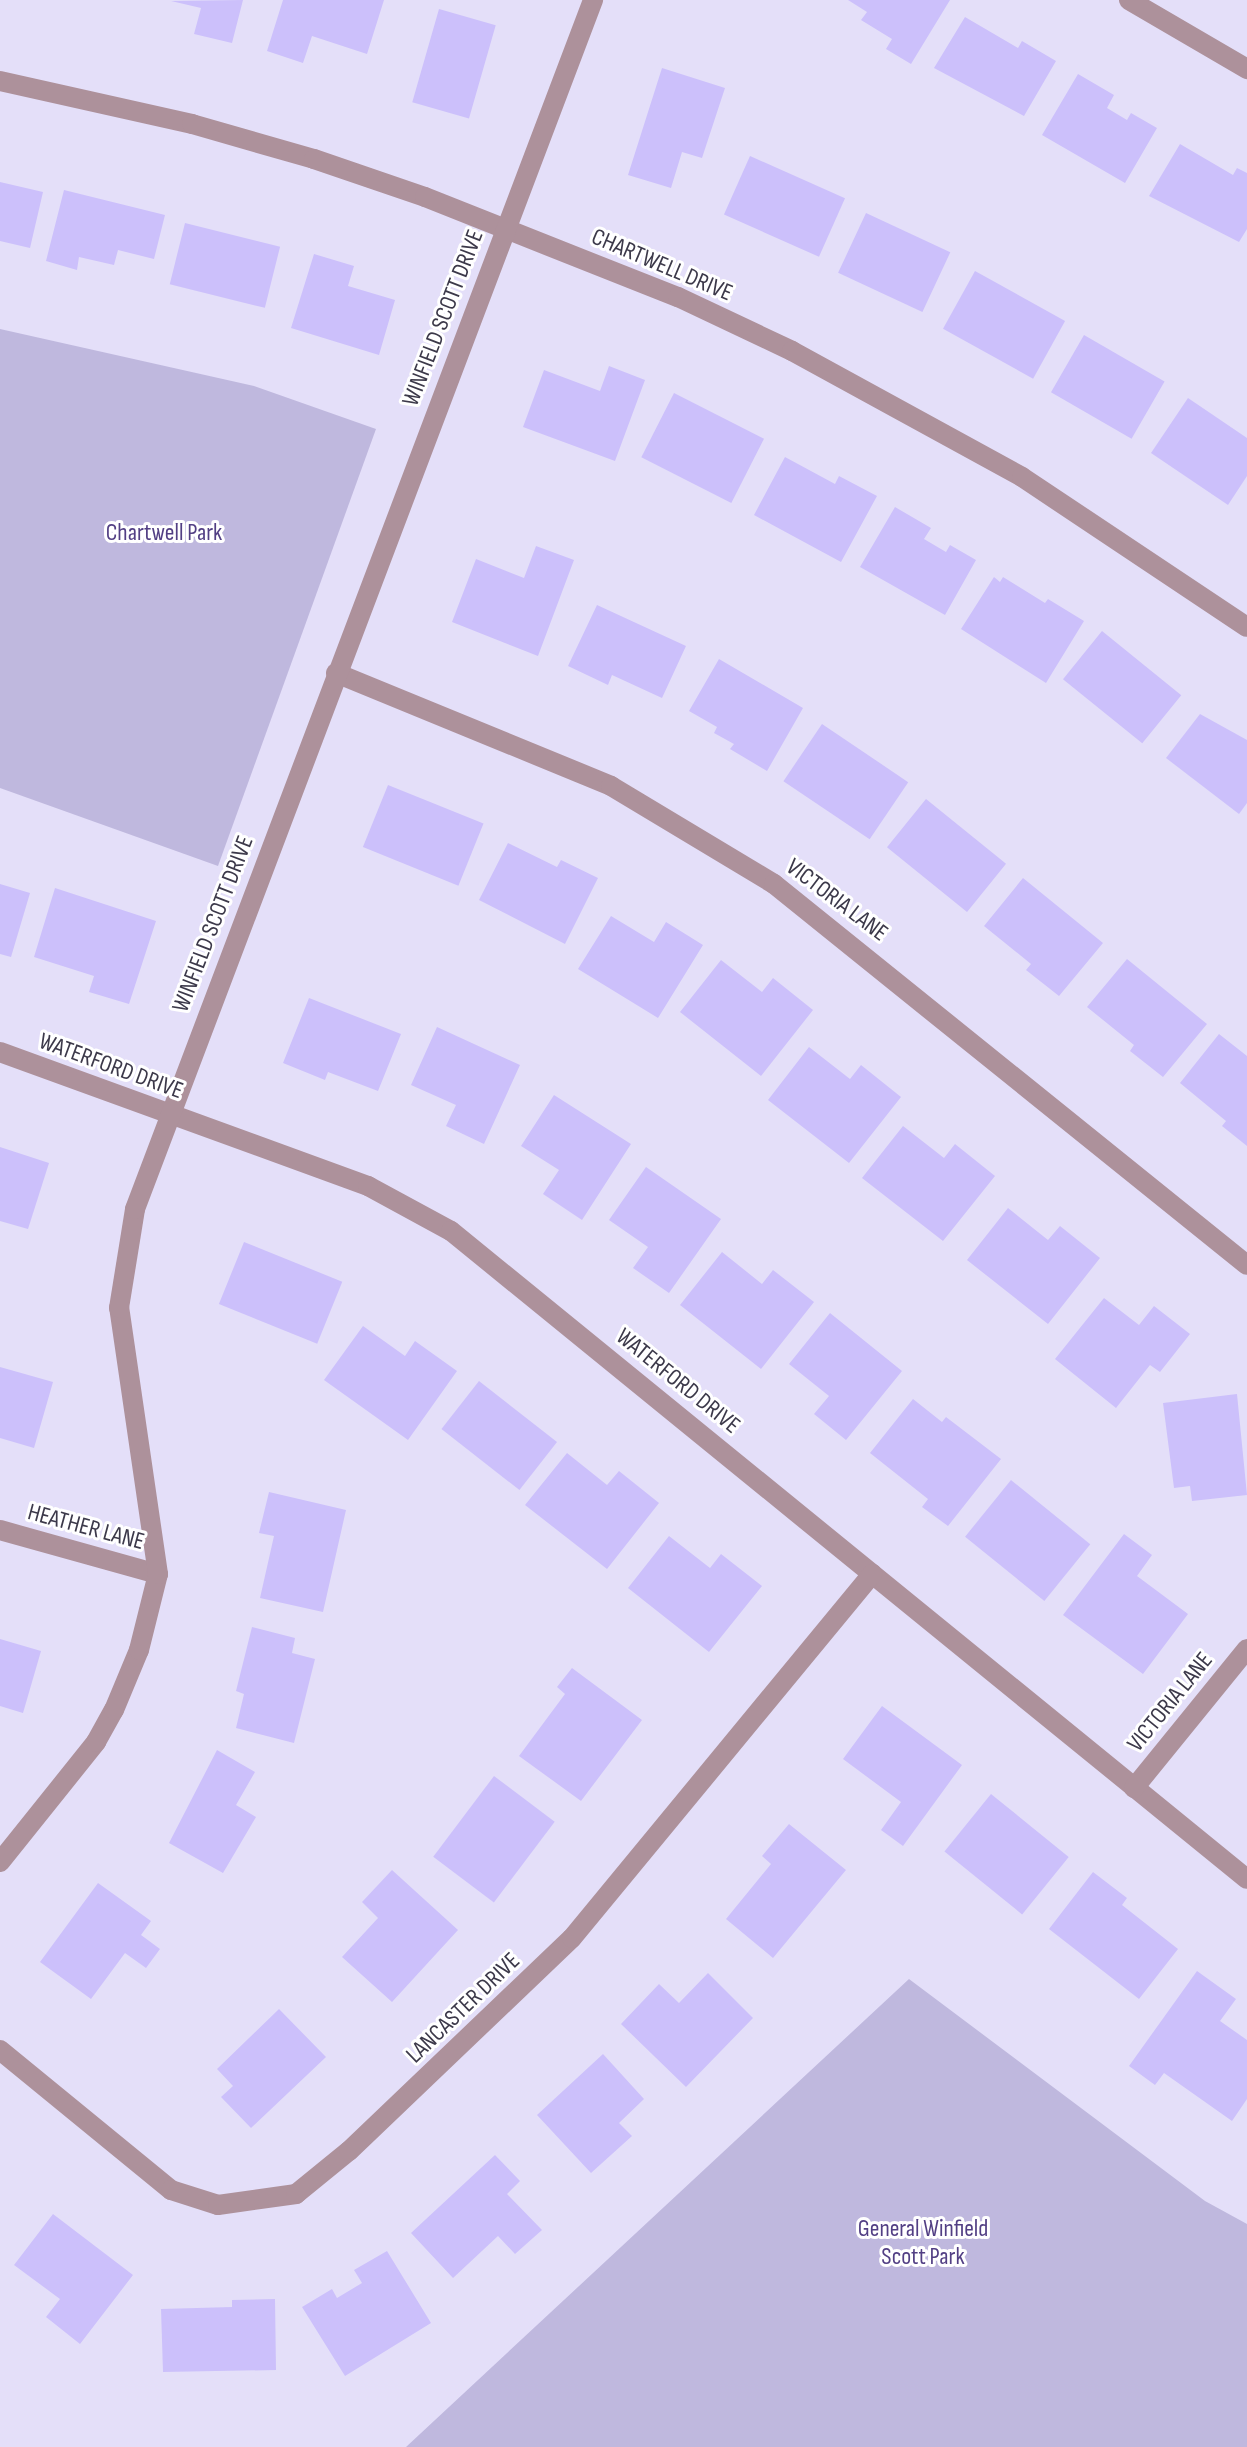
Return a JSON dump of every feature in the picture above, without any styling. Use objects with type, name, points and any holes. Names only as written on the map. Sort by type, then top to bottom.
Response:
[{"type":"street","name":"WINFIELD SCOTT DRIVE","points":[[0,1862],[88,1753],[114,1710],[139,1650],[158,1574],[119,1308],[129,1232],[168,1115],[593,0]]},
{"type":"street","points":[[1129,0],[1247,69]]},
{"type":"street","name":"CHARTWELL DRIVE","points":[[0,81],[192,124],[314,159],[505,227],[678,297],[916,416],[1113,535],[1247,627]]},
{"type":"street","name":"VICTORIA LANE","points":[[336,673],[611,786],[774,884],[1247,1265]]},
{"type":"street","name":"WATERFORD DRIVE","points":[[0,1052],[368,1186],[451,1231],[1247,1879]]},
{"type":"street","name":"HEATHER LANE","points":[[0,1530],[158,1574]]},
{"type":"street","name":"LANCASTER DRIVE","points":[[0,2050],[171,2190],[218,2205],[296,2194],[349,2151],[572,1938],[872,1574]]},
{"type":"street","name":"VICTORIA LANE","points":[[1134,1788],[1247,1649]]},
{"type":"green space","name":"Chartwell Park","points":[[0,329],[254,386],[376,429],[218,866],[0,788]]},
{"type":"green space","name":"General Winfield Scott Park","points":[[909,1979],[1205,2201],[1247,2224],[1247,2447],[406,2447]]},
{"type":"building","points":[[243,0],[232,43],[194,34],[201,8],[171,1]]},
{"type":"building","points":[[283,0],[384,0],[367,54],[312,36],[303,63],[267,51]]},
{"type":"building","points":[[848,0],[950,0],[911,64],[886,49],[892,39],[861,20],[867,12]]},
{"type":"building","points":[[439,9],[496,25],[469,119],[412,102]]},
{"type":"building","points":[[965,17],[1018,48],[1022,41],[1056,61],[1024,116],[934,68]]},
{"type":"building","points":[[662,68],[725,88],[702,158],[682,152],[671,188],[628,175]]},
{"type":"building","points":[[1078,74],[1114,95],[1107,108],[1127,120],[1131,113],[1157,128],[1125,183],[1042,135]]},
{"type":"building","points":[[1180,144],[1233,175],[1237,168],[1247,173],[1247,229],[1239,242],[1149,196]]},
{"type":"building","points":[[750,156],[845,198],[819,257],[724,214]]},
{"type":"building","points":[[0,182],[43,192],[30,248],[0,241]]},
{"type":"building","points":[[64,190],[165,215],[154,259],[118,250],[114,265],[79,257],[77,270],[46,261]]},
{"type":"building","points":[[866,213],[950,252],[922,312],[838,273]]},
{"type":"building","points":[[185,223],[280,247],[265,308],[170,284]]},
{"type":"building","points":[[314,254],[354,266],[348,286],[395,300],[379,355],[291,328]]},
{"type":"building","points":[[975,271],[1065,321],[1033,379],[943,329]]},
{"type":"building","points":[[1084,335],[1165,382],[1132,439],[1051,392]]},
{"type":"building","points":[[609,366],[645,380],[615,461],[523,427],[544,370],[600,391]]},
{"type":"building","points":[[674,393],[764,439],[731,503],[641,457]]},
{"type":"building","points":[[1188,398],[1247,438],[1247,476],[1228,505],[1151,453]]},
{"type":"building","points":[[785,457],[835,484],[839,476],[877,496],[841,562],[754,515]]},
{"type":"building","points":[[895,507],[931,528],[924,539],[946,552],[950,545],[976,560],[945,615],[860,567]]},
{"type":"building","points":[[536,546],[574,560],[538,656],[452,622],[476,559],[524,578]]},
{"type":"building","points":[[994,577],[1000,582],[1003,577],[1045,603],[1048,599],[1084,621],[1046,683],[961,629]]},
{"type":"building","points":[[597,605],[686,646],[662,698],[612,675],[608,685],[568,666]]},
{"type":"building","points":[[1102,631],[1181,695],[1142,743],[1063,679]]},
{"type":"building","points":[[719,659],[803,708],[767,771],[730,749],[734,744],[714,733],[717,727],[689,711]]},
{"type":"building","points":[[1200,714],[1247,740],[1247,803],[1239,814],[1166,758]]},
{"type":"building","points":[[822,724],[908,782],[870,839],[783,781]]},
{"type":"building","points":[[388,785],[483,824],[458,886],[363,847]]},
{"type":"building","points":[[926,799],[1006,864],[967,912],[887,847]]},
{"type":"building","points":[[508,843],[557,867],[561,860],[598,878],[565,944],[479,900]]},
{"type":"building","points":[[1023,878],[1103,943],[1059,996],[1026,970],[1031,964],[984,926]]},
{"type":"building","points":[[0,884],[30,893],[11,957],[0,954]]},
{"type":"building","points":[[55,888],[156,921],[129,1004],[89,992],[94,976],[34,957]]},
{"type":"building","points":[[611,916],[654,942],[666,922],[703,945],[658,1018],[578,969]]},
{"type":"building","points":[[1127,959],[1207,1024],[1163,1077],[1130,1051],[1134,1045],[1087,1007]]},
{"type":"building","points":[[721,960],[762,992],[773,978],[813,1010],[761,1076],[680,1012]]},
{"type":"building","points":[[309,998],[401,1034],[378,1091],[328,1072],[325,1080],[283,1063]]},
{"type":"building","points":[[437,1027],[520,1065],[484,1144],[446,1126],[456,1105],[411,1085]]},
{"type":"building","points":[[1219,1034],[1247,1056],[1247,1146],[1222,1126],[1226,1121],[1180,1083]]},
{"type":"building","points":[[809,1047],[850,1079],[861,1065],[901,1097],[849,1163],[768,1100]]},
{"type":"building","points":[[554,1095],[631,1144],[582,1220],[543,1194],[559,1170],[521,1146]]},
{"type":"building","points":[[903,1126],[944,1158],[955,1144],[995,1176],[943,1241],[862,1178]]},
{"type":"building","points":[[0,1147],[49,1163],[28,1229],[0,1221]]},
{"type":"building","points":[[646,1167],[721,1219],[669,1293],[633,1268],[648,1247],[609,1220]]},
{"type":"building","points":[[1008,1208],[1048,1240],[1060,1226],[1100,1258],[1048,1324],[967,1260]]},
{"type":"building","points":[[244,1242],[342,1282],[317,1344],[219,1304]]},
{"type":"building","points":[[722,1252],[762,1284],[773,1270],[814,1302],[761,1369],[680,1305]]},
{"type":"building","points":[[1104,1298],[1139,1325],[1154,1306],[1190,1334],[1160,1372],[1150,1365],[1116,1408],[1055,1359]]},
{"type":"building","points":[[830,1313],[902,1371],[846,1440],[814,1414],[829,1396],[789,1364]]},
{"type":"building","points":[[363,1326],[405,1356],[415,1341],[457,1371],[408,1440],[324,1380]]},
{"type":"building","points":[[0,1367],[53,1382],[34,1448],[0,1438]]},
{"type":"building","points":[[479,1381],[557,1442],[519,1490],[441,1429]]},
{"type":"building","points":[[1237,1394],[1247,1495],[1192,1501],[1190,1486],[1174,1488],[1163,1403]]},
{"type":"building","points":[[913,1399],[942,1422],[946,1417],[1001,1459],[948,1526],[922,1507],[928,1499],[870,1453]]},
{"type":"building","points":[[567,1453],[607,1485],[619,1471],[659,1503],[607,1569],[525,1505]]},
{"type":"building","points":[[1011,1480],[1090,1544],[1044,1601],[965,1537]]},
{"type":"building","points":[[269,1492],[346,1510],[323,1612],[260,1598],[274,1536],[259,1533]]},
{"type":"building","points":[[1124,1534],[1152,1555],[1137,1576],[1188,1614],[1143,1674],[1063,1615]]},
{"type":"building","points":[[669,1536],[710,1568],[721,1554],[762,1586],[709,1652],[628,1588]]},
{"type":"building","points":[[252,1627],[295,1638],[292,1653],[315,1659],[294,1743],[236,1728],[244,1694],[236,1691]]},
{"type":"building","points":[[0,1639],[41,1651],[23,1713],[0,1706]]},
{"type":"building","points":[[572,1668],[642,1720],[581,1801],[519,1756],[565,1694],[557,1687]]},
{"type":"building","points":[[882,1706],[962,1765],[903,1846],[881,1830],[901,1802],[843,1759]]},
{"type":"building","points":[[217,1750],[255,1772],[236,1805],[256,1817],[223,1873],[169,1843]]},
{"type":"building","points":[[494,1776],[555,1822],[494,1902],[433,1857]]},
{"type":"building","points":[[991,1794],[1069,1857],[1022,1914],[944,1852]]},
{"type":"building","points":[[789,1824],[846,1870],[773,1958],[726,1919],[771,1864],[762,1856]]},
{"type":"building","points":[[392,1870],[458,1930],[392,2002],[342,1957],[378,1918],[362,1902]]},
{"type":"building","points":[[1093,1872],[1127,1898],[1122,1905],[1178,1949],[1139,1999],[1049,1929]]},
{"type":"building","points":[[98,1883],[151,1921],[141,1935],[160,1949],[146,1968],[125,1953],[91,1999],[40,1962]]},
{"type":"building","points":[[1197,1971],[1236,1999],[1220,2021],[1247,2040],[1247,2099],[1232,2121],[1164,2073],[1155,2085],[1129,2066]]},
{"type":"building","points":[[708,1973],[753,2018],[686,2087],[621,2024],[659,1984],[679,2003]]},
{"type":"building","points":[[279,2009],[326,2057],[251,2128],[221,2097],[233,2086],[217,2069]]},
{"type":"building","points":[[603,2054],[644,2099],[619,2123],[632,2136],[591,2173],[537,2115]]},
{"type":"building","points":[[495,2155],[520,2181],[507,2194],[542,2230],[515,2254],[498,2236],[453,2278],[411,2233]]},
{"type":"building","points":[[53,2214],[133,2275],[80,2344],[46,2317],[60,2299],[14,2265]]},
{"type":"building","points":[[387,2251],[431,2323],[345,2376],[302,2307],[332,2289],[337,2298],[362,2283],[354,2270]]},
{"type":"building","points":[[275,2299],[276,2370],[163,2372],[161,2309],[232,2307],[232,2300]]}]
